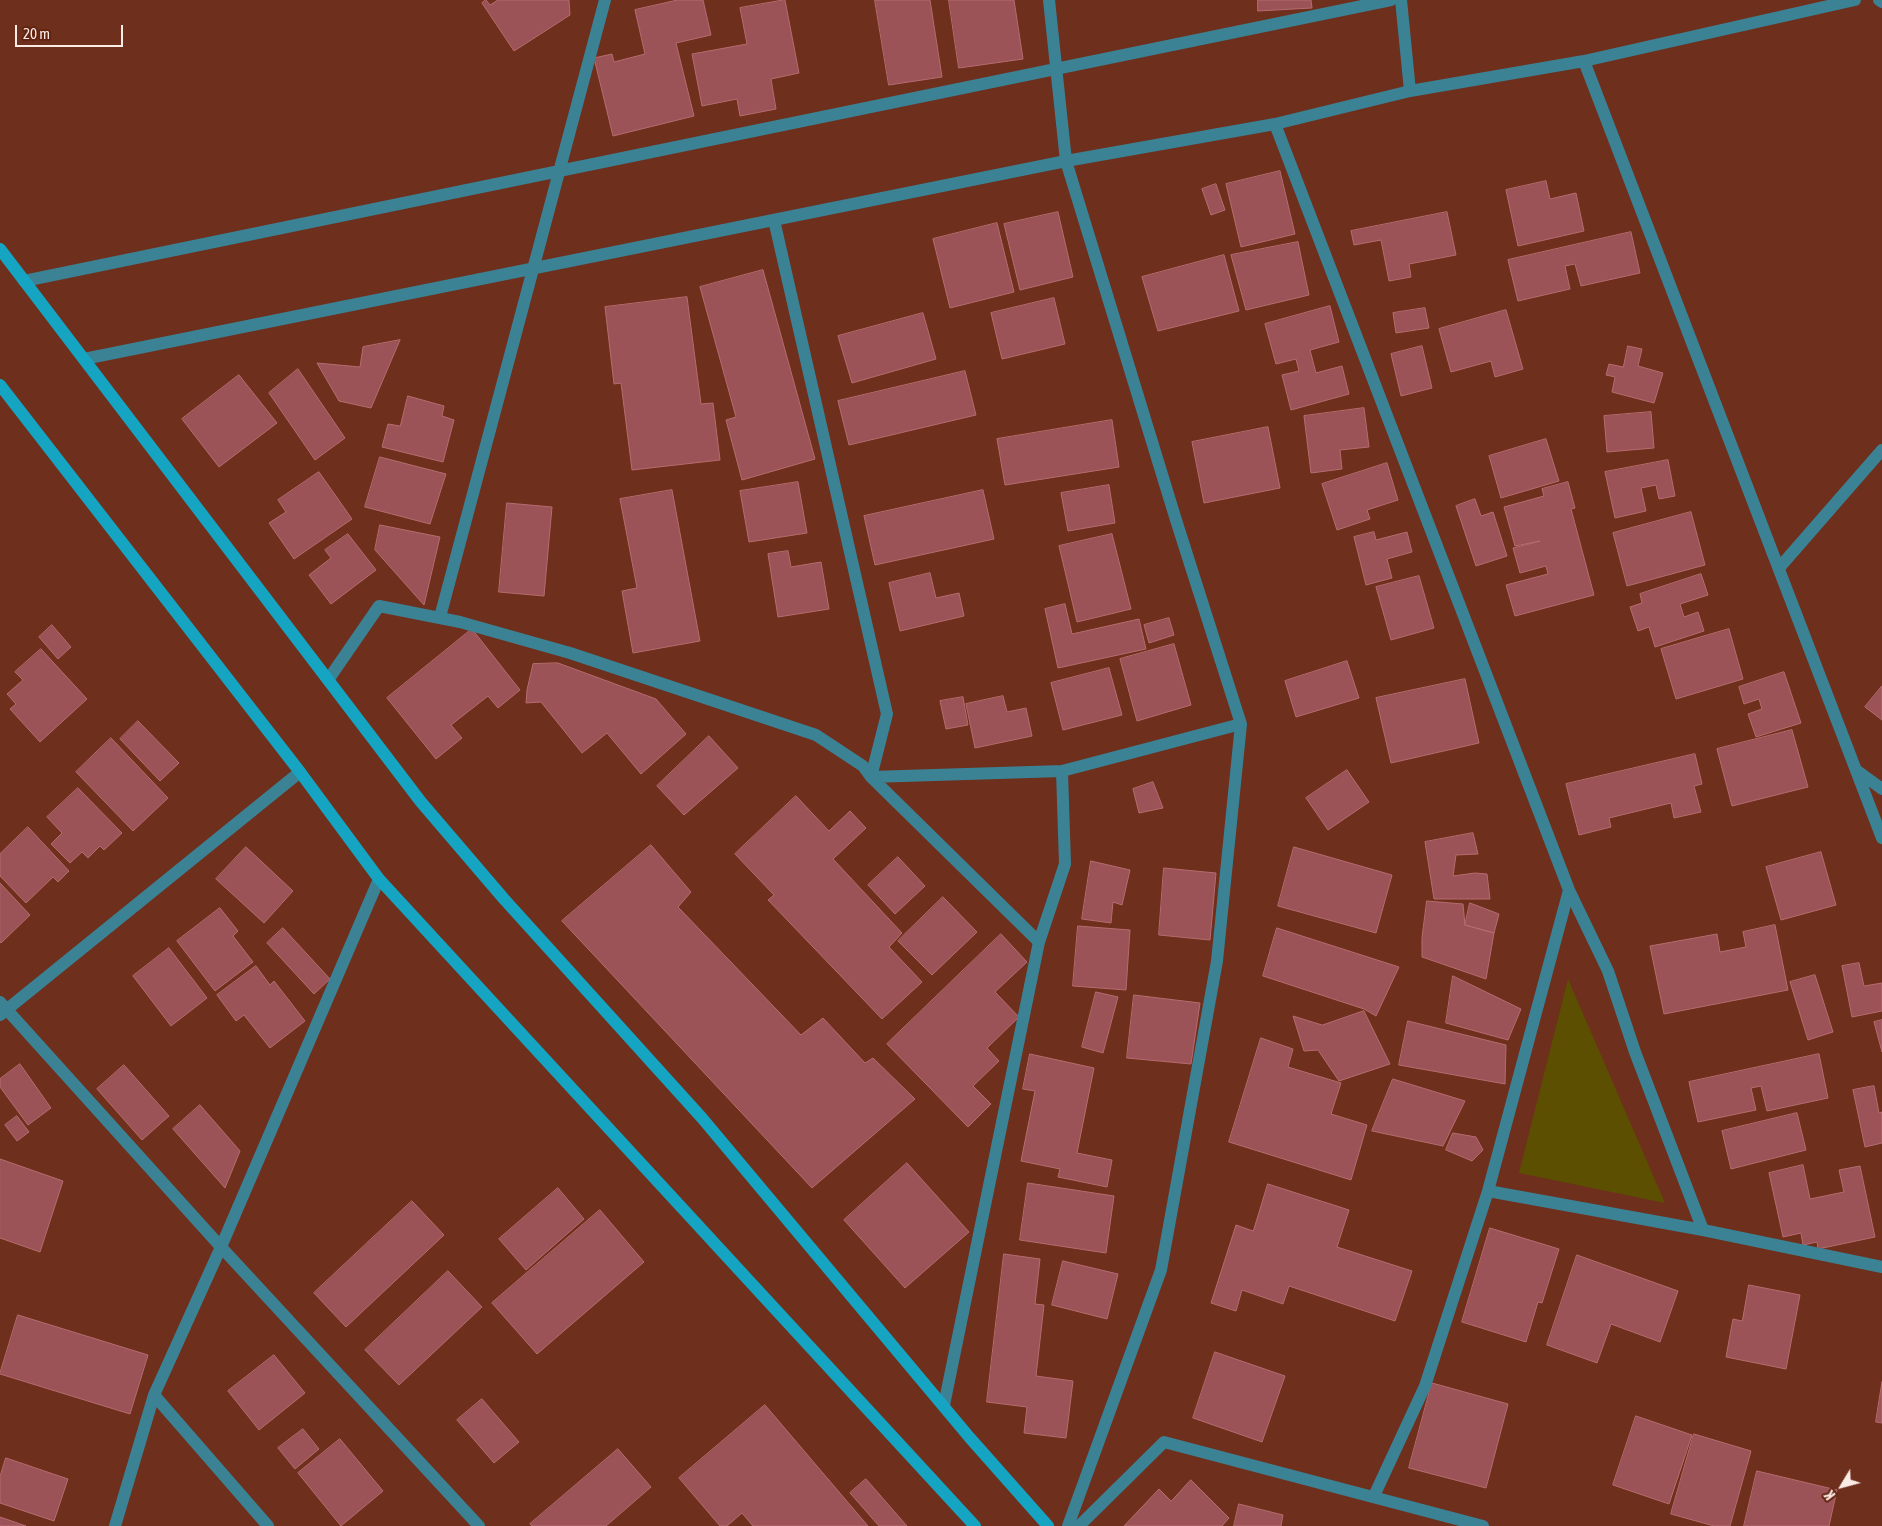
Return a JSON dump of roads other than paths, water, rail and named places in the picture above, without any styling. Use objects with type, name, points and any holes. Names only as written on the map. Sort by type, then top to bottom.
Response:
[{"type":"main road","points":[[0,249],[421,802],[504,899],[702,1118],[1048,1526]]},
{"type":"main road","points":[[0,385],[300,772],[380,879],[976,1526]]},
{"type":"street","points":[[440,617],[605,0]]},
{"type":"street","points":[[1049,0],[1066,161],[1173,511],[1241,724],[1217,961],[1161,1270],[1068,1526]]},
{"type":"street","points":[[24,281],[1391,0]]},
{"type":"street","points":[[1401,0],[1410,91]]},
{"type":"street","points":[[84,359],[1066,161],[1275,124],[1410,91],[1584,61],[1855,0]]},
{"type":"street","points":[[1584,61],[1882,838]]},
{"type":"street","points":[[1275,124],[1569,890],[1608,971],[1634,1052],[1703,1230]]},
{"type":"street","points":[[774,220],[887,714],[871,777]]},
{"type":"street","points":[[1779,568],[1882,450]]},
{"type":"street","points":[[328,680],[379,606],[440,617],[570,653],[816,735],[863,766],[871,777],[1039,942]]},
{"type":"street","points":[[871,777],[1062,771],[1241,724]]},
{"type":"street","points":[[1856,769],[1882,789]]},
{"type":"street","points":[[944,1405],[1039,942],[1065,864],[1062,771]]},
{"type":"street","points":[[300,772],[2,1009],[479,1526]]},
{"type":"street","points":[[115,1526],[154,1395],[221,1247],[380,879]]},
{"type":"street","points":[[1374,1496],[1425,1386],[1488,1191],[1569,890]]},
{"type":"street","points":[[1488,1191],[1703,1230],[1882,1267]]},
{"type":"street","points":[[154,1395],[268,1526]]},
{"type":"street","points":[[1079,1526],[1164,1442],[1483,1526]]}]
